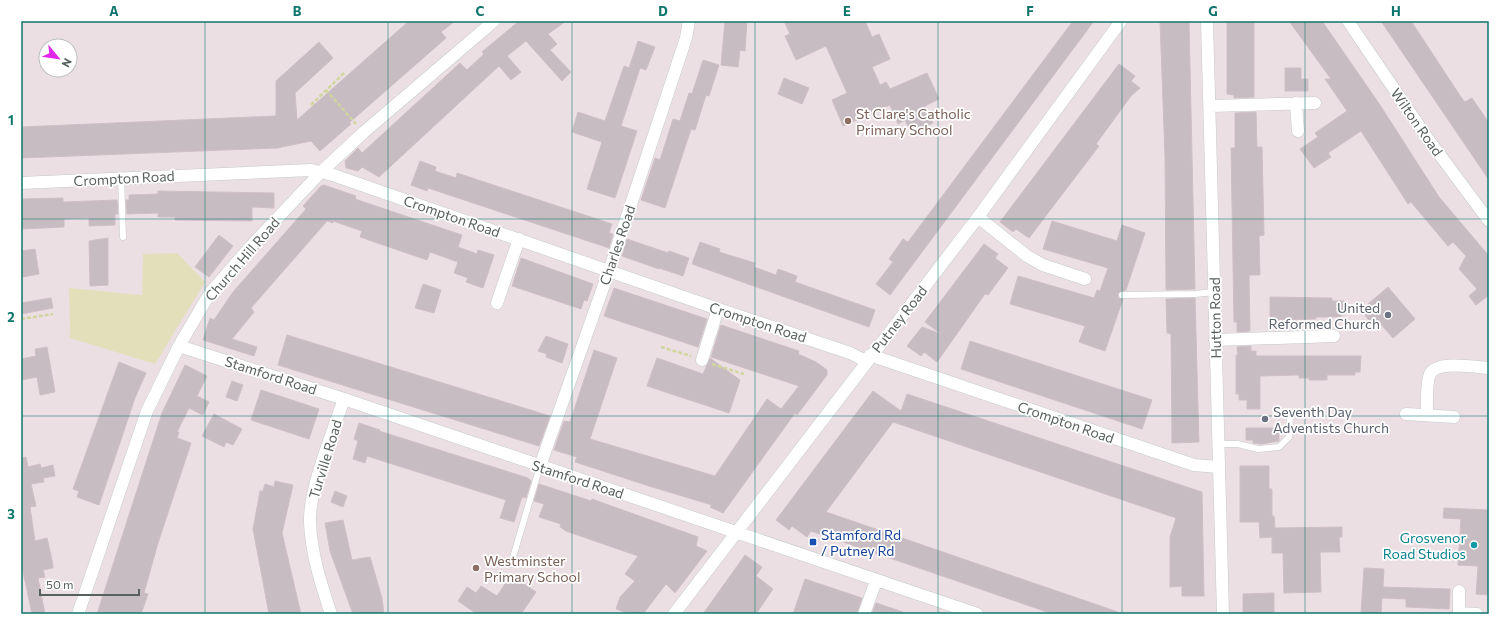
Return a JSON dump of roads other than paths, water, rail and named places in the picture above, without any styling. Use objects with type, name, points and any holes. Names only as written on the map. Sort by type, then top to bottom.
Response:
[{"type":"street","name":"Church Hill Road","points":[[78,614],[147,411],[179,346],[210,293],[252,245],[321,172],[364,132],[494,21]]},
{"type":"street","name":"Charles Road","points":[[540,466],[609,270],[686,38],[689,21]]},
{"type":"street","name":"Putney Road","points":[[674,614],[868,358],[978,217],[1121,21]]},
{"type":"street","name":"Hutton Road","points":[[1208,21],[1218,467],[1223,614]]},
{"type":"street","name":"Wilton Road","points":[[1348,21],[1428,140],[1489,221]]},
{"type":"street","points":[[1296,103],[1298,131]]},
{"type":"street","points":[[1210,106],[1315,103]]},
{"type":"street","name":"Crompton Road","points":[[21,183],[311,170],[321,172],[609,270],[718,310],[1194,465],[1218,467]]},
{"type":"street","points":[[978,217],[1027,256],[1043,265],[1085,279]]},
{"type":"street","points":[[497,303],[519,239]]},
{"type":"street","points":[[702,360],[718,310]]},
{"type":"street","points":[[1215,340],[1334,336]]},
{"type":"street","name":"Stamford Road","points":[[179,346],[344,399],[876,581],[977,614]]},
{"type":"street","points":[[1427,415],[1429,375],[1435,368],[1447,365],[1489,368]]},
{"type":"street","name":"Turville Road","points":[[331,614],[314,554],[310,521],[314,490],[344,399]]},
{"type":"street","points":[[1406,414],[1454,417]]},
{"type":"street","points":[[864,614],[876,581]]},
{"type":"street","points":[[1459,590],[1459,613],[1477,614]]},
{"type":"lane","points":[[121,178],[122,237]]},
{"type":"lane","points":[[1122,295],[1195,294],[1214,292]]},
{"type":"lane","points":[[1218,444],[1238,444],[1258,449],[1279,447],[1289,437],[1290,415]]},
{"type":"lane","points":[[511,564],[540,466]]},
{"type":"place","name":"St Clare's Catholic Primary School","points":[[848,121]]},
{"type":"place","name":"United Reformed Church","points":[[1388,315]]},
{"type":"place","name":"Seventh Day Adventists Church","points":[[1265,419]]},
{"type":"place","name":"Stamford Rd / Putney Rd","points":[[813,542]]},
{"type":"place","name":"Grosvenor Road Studios","points":[[1474,545]]},
{"type":"place","name":"Westminster Primary School","points":[[476,568]]}]
